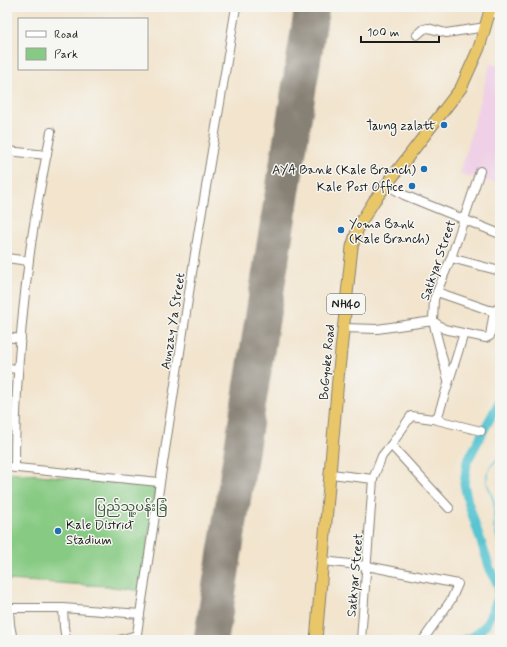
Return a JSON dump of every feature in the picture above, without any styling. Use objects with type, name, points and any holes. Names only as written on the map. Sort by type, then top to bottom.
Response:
[{"type":"highway","name":"BoGyoke Road","points":[[316,640],[351,254],[356,234],[374,200],[461,88],[494,11]]},
{"type":"street","name":"Aunzay Ya Street","points":[[137,638],[159,482],[236,7]]},
{"type":"street","points":[[417,35],[424,29],[428,28],[446,33],[486,27]]},
{"type":"street","points":[[51,132],[28,261],[18,369],[11,414],[11,468],[159,482]]},
{"type":"street","points":[[7,151],[47,156]]},
{"type":"street","name":"Satkyar Street","points":[[480,171],[451,258],[434,299],[433,321],[444,329],[489,338],[497,309]]},
{"type":"street","points":[[387,185],[404,195],[500,234]]},
{"type":"street","points":[[7,258],[28,261]]},
{"type":"street","points":[[451,258],[500,271]]},
{"type":"street","points":[[438,292],[497,309]]},
{"type":"street","points":[[344,328],[377,329],[433,321],[448,382]]},
{"type":"street","points":[[433,419],[440,412],[464,333]]},
{"type":"street","points":[[7,337],[21,339]]},
{"type":"street","points":[[7,368],[18,369]]},
{"type":"street","name":"Satkyar Street","points":[[361,640],[374,479],[382,456],[411,416],[433,419]]},
{"type":"street","points":[[433,419],[481,431]]},
{"type":"street","points":[[391,445],[449,508]]},
{"type":"street","points":[[331,474],[374,479]]},
{"type":"street","points":[[323,561],[367,566],[458,584],[451,600],[423,640]]},
{"type":"street","points":[[13,640],[8,626],[11,608],[63,608],[140,614]]},
{"type":"street","points":[[63,608],[66,640]]},
{"type":"street","points":[[119,640],[137,638]]},
{"type":"shaded area","points":[[490,64],[500,66],[500,184],[460,174]]},
{"type":"green space","name":"Kale District Stadium","points":[[7,472],[156,486],[141,591],[105,586],[7,580]]},
{"type":"waterway","points":[[464,640],[474,636],[486,625],[498,598],[499,587],[490,569],[468,502],[464,484],[467,462],[500,400]]},
{"type":"waterway","points":[[500,456],[491,466],[487,475],[487,483],[494,502],[494,528],[500,547]]},
{"type":"waterway","points":[[499,587],[500,583]]},
{"type":"runway","points":[[211,640],[312,7]]},
{"type":"place","name":"Taung zalatt","points":[[444,125]]},
{"type":"place","name":"AYA Bank (Kale Branch)","points":[[424,169]]},
{"type":"place","name":"Kale Post Office","points":[[412,186]]},
{"type":"place","name":"Yoma Bank (Kale Branch)","points":[[341,230]]},
{"type":"place","name":"Kale District Stadium","points":[[58,531]]},
{"type":"park label","name":"ပြည်သူ့ပန်းခြံ","points":[[131,506]]}]
